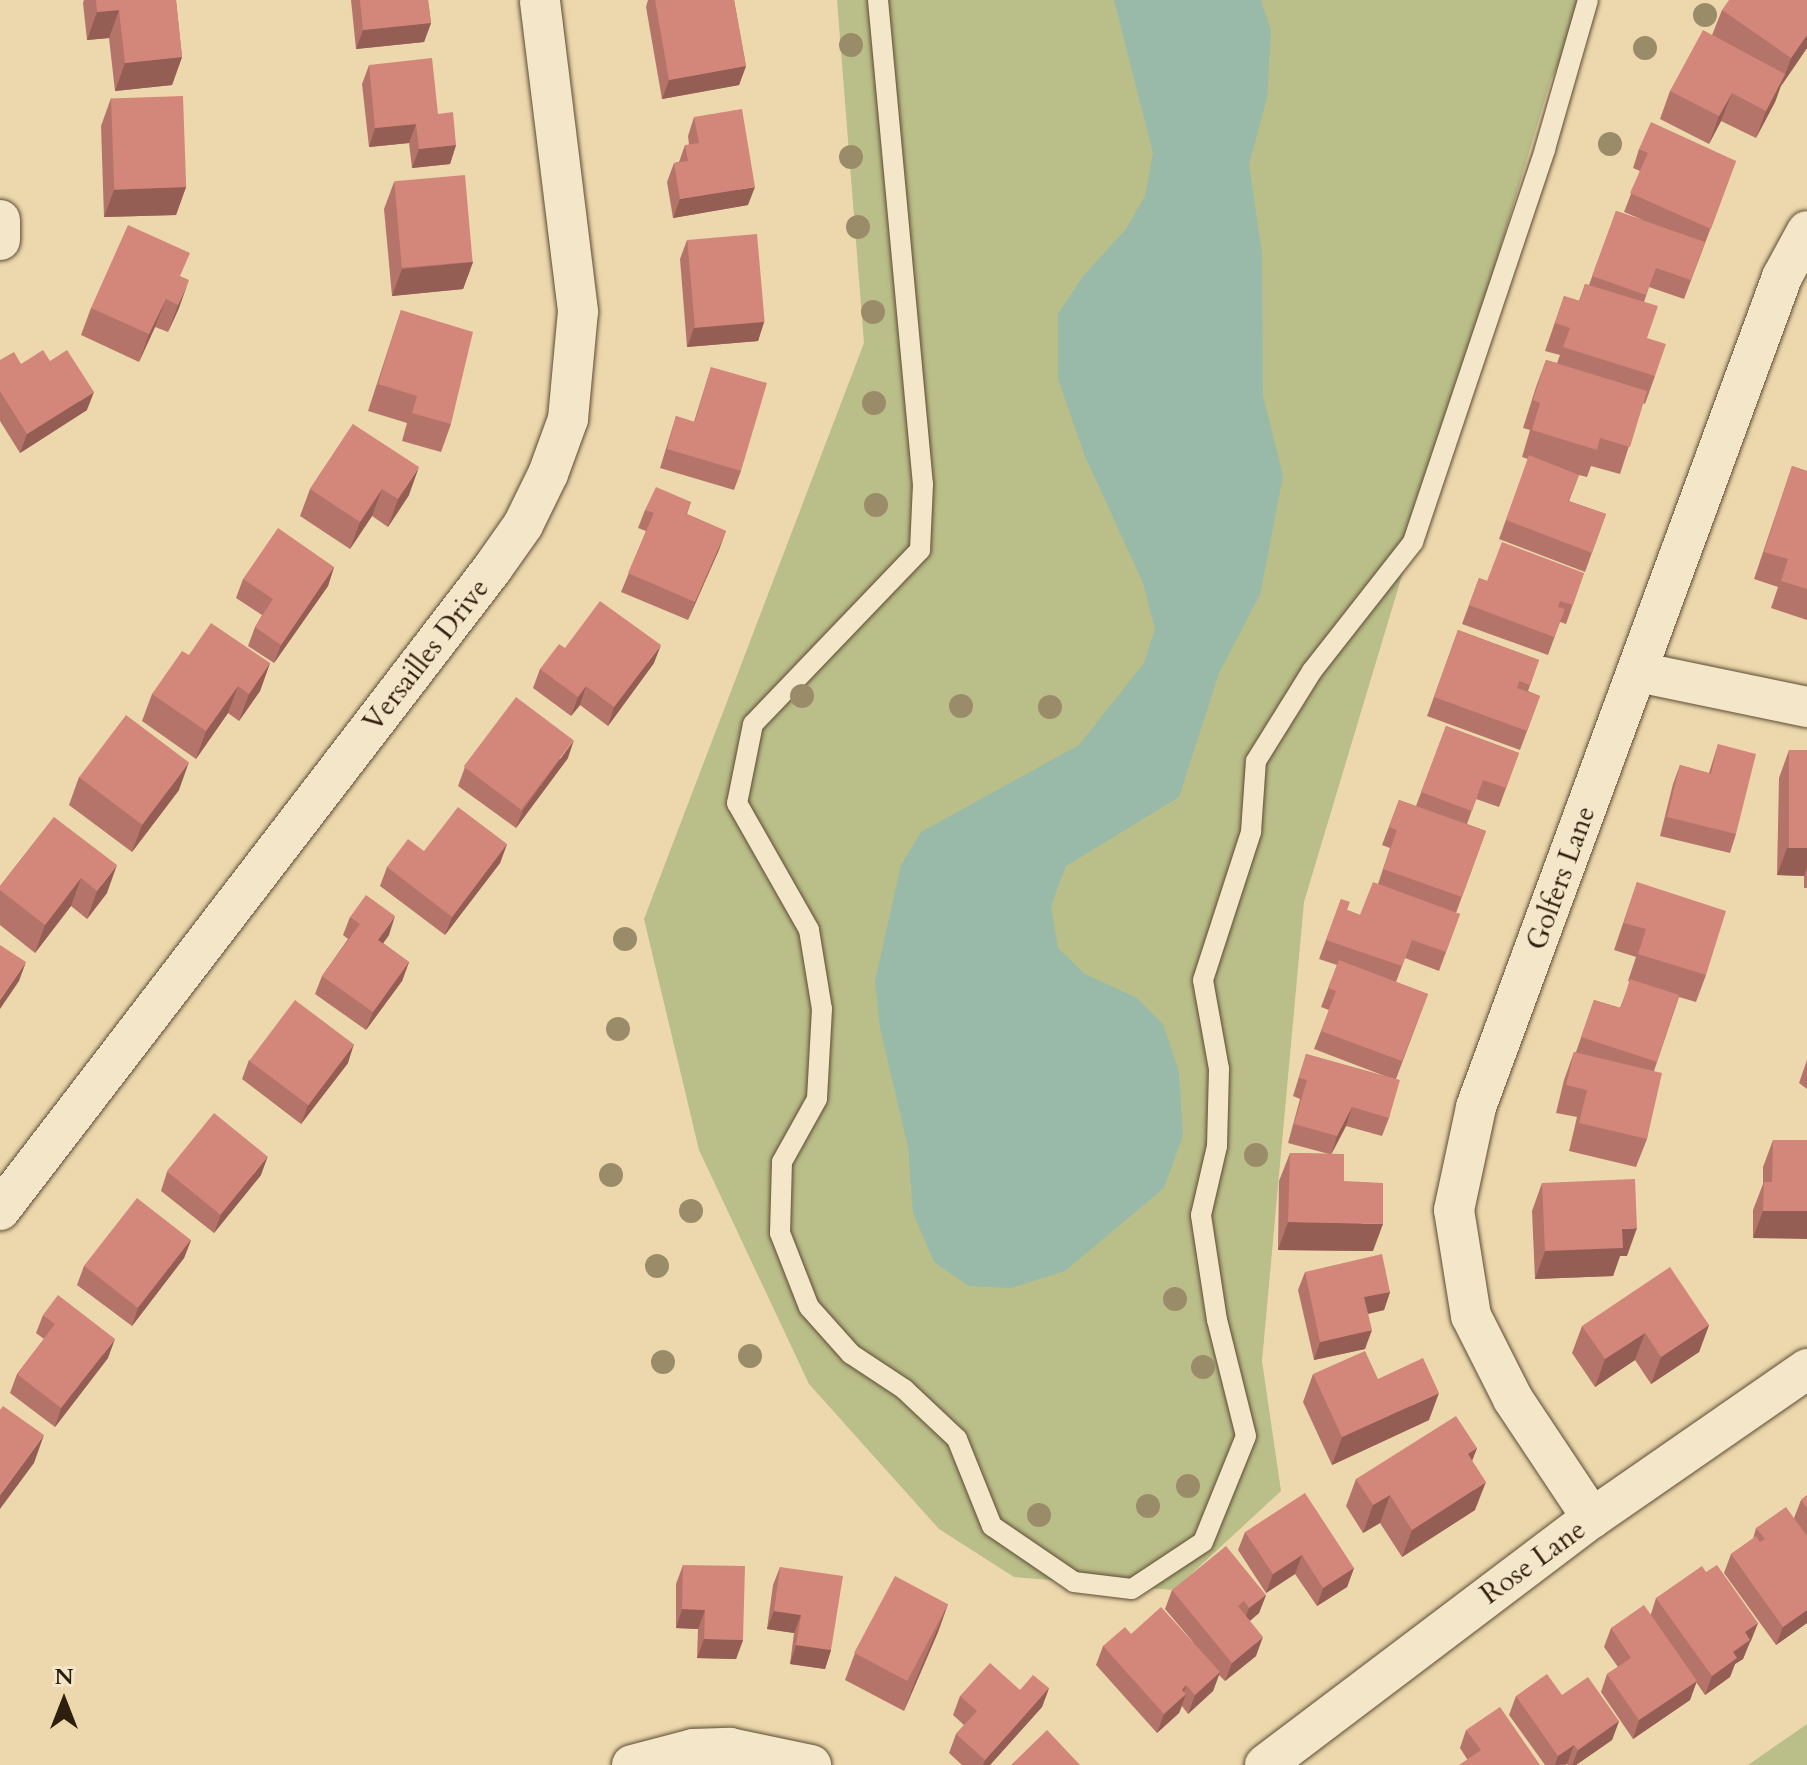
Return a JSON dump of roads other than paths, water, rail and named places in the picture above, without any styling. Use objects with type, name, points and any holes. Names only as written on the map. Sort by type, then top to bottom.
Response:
[{"type":"street","name":"Versailles Drive","points":[[0,1210],[492,569],[523,525],[548,474],[568,419],[578,311],[540,0]]},
{"type":"street","points":[[0,220],[0,240]]},
{"type":"street","name":"Golfers Lane","points":[[1592,1518],[1513,1399],[1471,1316],[1454,1210],[1476,1107],[1782,277],[1807,231]]},
{"type":"street","points":[[1638,672],[1807,707]]},
{"type":"street","name":"Rose Lane","points":[[1265,1765],[1592,1518],[1807,1369]]},
{"type":"street","points":[[632,1765],[693,1749],[730,1748],[811,1765]]},
{"type":"lane","points":[[878,0],[923,484],[920,550],[753,724],[737,803],[809,930],[822,1009],[817,1099],[782,1162],[780,1233],[809,1307],[851,1354],[904,1389],[957,1439],[992,1526],[1074,1582],[1132,1589],[1203,1542],[1246,1436],[1217,1320],[1201,1215],[1217,1146],[1219,1069],[1203,980],[1251,832],[1256,761],[1312,671],[1413,542],[1545,149],[1588,0]]}]
